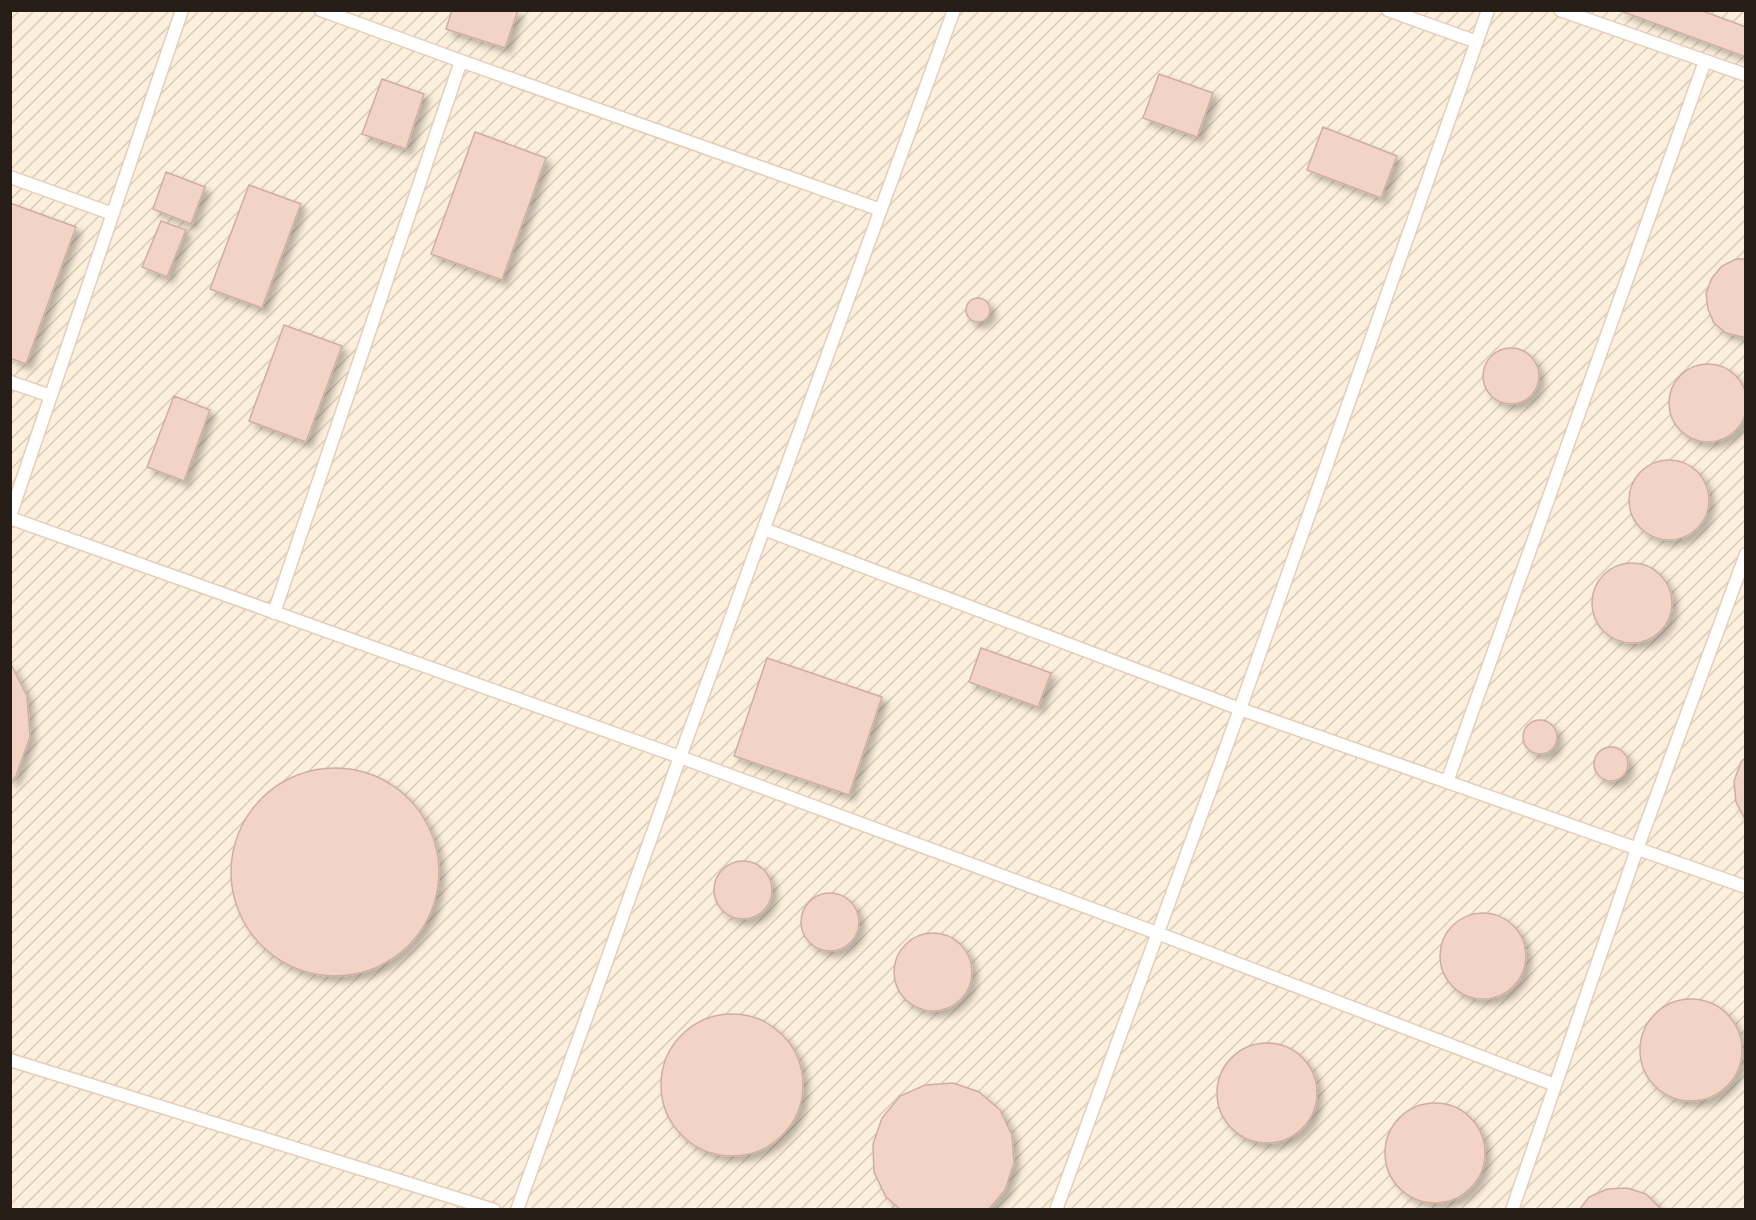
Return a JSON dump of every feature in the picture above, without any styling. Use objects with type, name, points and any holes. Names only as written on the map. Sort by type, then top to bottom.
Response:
[{"type":"lane","points":[[182,10],[10,517],[680,757],[1157,933],[1555,1085]]},
{"type":"lane","points":[[321,10],[881,210]]},
{"type":"lane","points":[[517,1209],[954,10]]},
{"type":"lane","points":[[1388,10],[1477,42]]},
{"type":"lane","points":[[1056,1209],[1240,708],[1488,10]]},
{"type":"lane","points":[[1560,10],[1746,75]]},
{"type":"lane","points":[[274,613],[461,61]]},
{"type":"lane","points":[[1447,782],[1705,61]]},
{"type":"lane","points":[[10,177],[113,214]]},
{"type":"lane","points":[[10,382],[51,396]]},
{"type":"lane","points":[[764,529],[1240,708],[1746,887]]},
{"type":"lane","points":[[1512,1209],[1637,849],[1746,554]]},
{"type":"lane","points":[[10,1060],[494,1209]]},
{"type":"shaded area","points":[[11,11],[1745,11],[1745,1209],[11,1209]]},
{"type":"building","points":[[452,10],[518,10],[505,48],[446,29]]},
{"type":"building","points":[[1618,10],[1700,10],[1746,27],[1746,57]]},
{"type":"building","points":[[1159,74],[1213,93],[1197,137],[1143,118]]},
{"type":"building","points":[[382,79],[424,94],[406,149],[362,134]]},
{"type":"building","points":[[1323,127],[1397,156],[1381,198],[1307,170]]},
{"type":"building","points":[[475,132],[546,158],[502,280],[431,254]]},
{"type":"building","points":[[166,172],[205,187],[191,224],[153,209]]},
{"type":"building","points":[[249,185],[301,204],[262,308],[210,289]]},
{"type":"building","points":[[10,203],[76,227],[26,364],[10,358]]},
{"type":"building","points":[[161,221],[186,230],[167,277],[142,267]]},
{"type":"building","points":[[1736,259],[1746,259],[1746,338],[1726,333],[1714,323],[1708,309],[1706,293],[1712,278],[1722,266]]},
{"type":"building","points":[[978,298],[987,301],[990,310],[987,319],[978,322],[969,319],[966,310],[969,301]]},
{"type":"building","points":[[284,325],[342,346],[306,442],[249,421]]},
{"type":"building","points":[[1505,348],[1517,348],[1527,352],[1535,360],[1539,376],[1535,392],[1527,400],[1517,404],[1505,404],[1495,400],[1487,392],[1483,382],[1483,370],[1487,360],[1495,352]]},
{"type":"building","points":[[1700,364],[1716,364],[1730,370],[1741,381],[1747,395],[1747,411],[1741,425],[1730,436],[1716,442],[1700,442],[1686,436],[1675,425],[1669,411],[1669,395],[1675,381],[1686,370]]},
{"type":"building","points":[[174,396],[210,410],[184,481],[147,467]]},
{"type":"building","points":[[1669,460],[1684,463],[1697,472],[1706,485],[1709,500],[1706,515],[1697,528],[1684,537],[1669,540],[1654,537],[1641,528],[1632,515],[1629,500],[1632,485],[1641,472],[1654,463]]},
{"type":"building","points":[[1632,563],[1647,566],[1660,575],[1669,588],[1672,603],[1669,618],[1660,631],[1647,640],[1632,643],[1617,640],[1604,631],[1595,618],[1592,603],[1595,588],[1604,575],[1617,566]]},
{"type":"building","points":[[981,648],[1051,673],[1038,707],[969,682]]},
{"type":"building","points":[[767,658],[882,697],[849,795],[734,756]]},
{"type":"building","points":[[10,662],[27,696],[30,737],[16,776],[10,782]]},
{"type":"building","points":[[1540,720],[1552,725],[1557,737],[1552,749],[1540,754],[1528,749],[1523,737],[1528,725]]},
{"type":"building","points":[[1611,747],[1623,752],[1628,764],[1623,776],[1611,781],[1599,776],[1594,764],[1599,752]]},
{"type":"building","points":[[1746,757],[1746,821],[1736,802],[1734,781],[1741,762]]},
{"type":"building","points":[[325,768],[345,768],[365,772],[384,780],[409,798],[422,814],[431,832],[439,862],[435,902],[431,912],[422,930],[409,946],[393,959],[365,972],[345,976],[325,976],[305,972],[286,964],[261,946],[248,930],[235,902],[231,882],[231,862],[235,842],[243,823],[261,798],[277,785],[305,772]]},
{"type":"building","points":[[743,861],[754,863],[767,874],[772,890],[770,901],[759,914],[743,919],[732,917],[719,906],[714,890],[716,879],[727,866]]},
{"type":"building","points":[[830,893],[841,895],[854,906],[859,922],[857,933],[846,946],[830,951],[819,949],[806,938],[801,922],[803,911],[814,898]]},
{"type":"building","points":[[1483,913],[1507,920],[1519,932],[1526,956],[1519,980],[1507,992],[1483,999],[1459,992],[1447,980],[1440,956],[1447,932],[1459,920]]},
{"type":"building","points":[[933,933],[948,936],[965,950],[972,972],[969,987],[955,1004],[933,1011],[918,1008],[901,994],[894,972],[897,957],[911,940]]},
{"type":"building","points":[[1691,999],[1710,1003],[1727,1014],[1738,1031],[1742,1050],[1738,1069],[1727,1086],[1710,1097],[1691,1101],[1672,1097],[1655,1086],[1644,1069],[1640,1050],[1644,1031],[1655,1014],[1672,1003]]},
{"type":"building","points":[[732,1014],[759,1020],[782,1035],[797,1058],[803,1085],[797,1112],[782,1135],[759,1150],[732,1156],[705,1150],[682,1135],[667,1112],[661,1085],[667,1058],[682,1035],[705,1020]]},
{"type":"building","points":[[1267,1043],[1286,1047],[1302,1058],[1313,1074],[1317,1093],[1313,1112],[1302,1128],[1286,1139],[1267,1143],[1248,1139],[1232,1128],[1221,1112],[1217,1093],[1221,1074],[1232,1058],[1248,1047]]},
{"type":"building","points":[[953,1083],[979,1092],[1000,1110],[1012,1135],[1014,1163],[1005,1190],[988,1210],[901,1210],[886,1197],[874,1172],[873,1144],[882,1118],[900,1096],[925,1085]]},
{"type":"building","points":[[1435,1103],[1454,1107],[1470,1118],[1481,1134],[1485,1153],[1481,1172],[1470,1188],[1454,1199],[1435,1203],[1416,1199],[1400,1188],[1389,1172],[1385,1153],[1389,1134],[1400,1118],[1416,1107]]},
{"type":"building","points":[[1627,1188],[1646,1194],[1662,1210],[1579,1210],[1589,1197],[1607,1189]]}]
